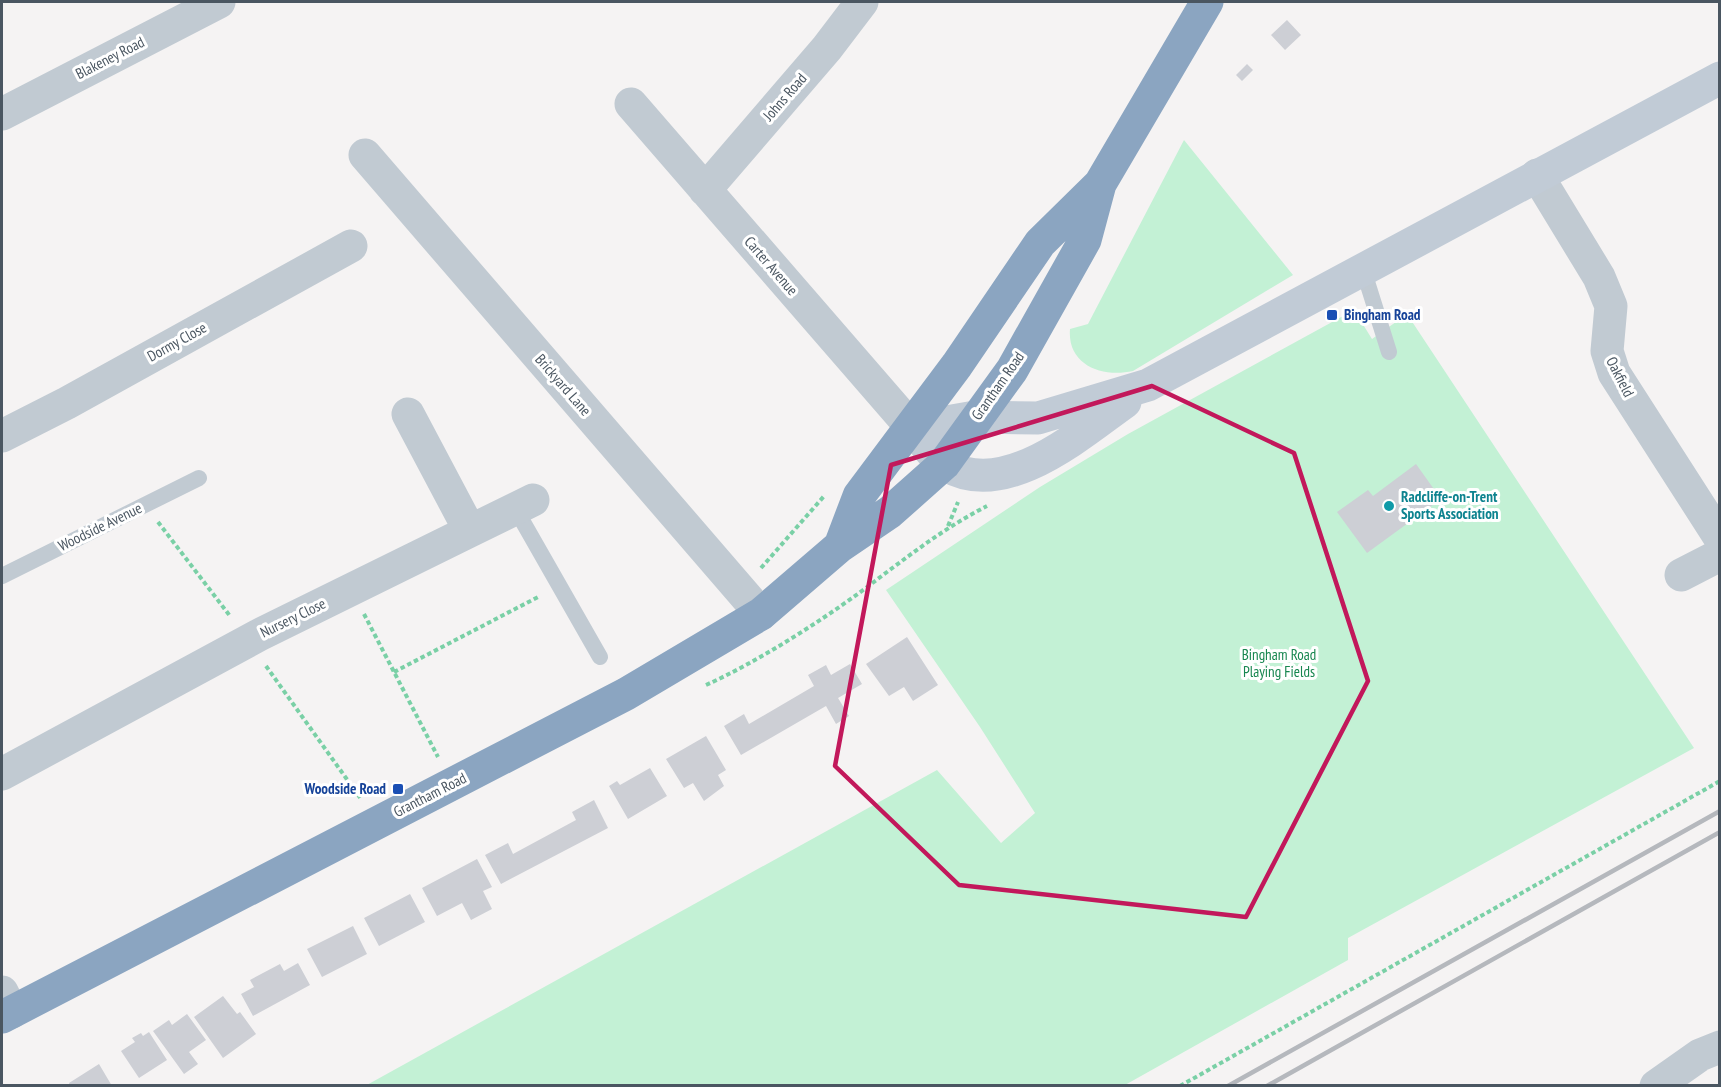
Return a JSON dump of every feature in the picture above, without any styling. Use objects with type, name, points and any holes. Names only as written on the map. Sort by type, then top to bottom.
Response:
[{"type":"highway","name":"Grantham Road","points":[[840,546],[859,496],[912,428],[1040,243],[1100,184],[1207,2]]},
{"type":"highway","name":"Grantham Road","points":[[5,1007],[452,784],[686,661],[761,614],[840,546],[890,512],[944,464],[1023,351],[1086,240],[1100,184]]},
{"type":"street","name":"Blakeney Road","points":[[5,104],[219,2]]},
{"type":"street","name":"Johns Road","points":[[705,190],[827,48],[862,2]]},
{"type":"street","points":[[912,428],[944,464],[968,475],[1016,471],[1053,453],[1148,385],[1719,78]]},
{"type":"street","name":"Carter Avenue","points":[[631,104],[912,428]]},
{"type":"street","name":"Brickyard Lane","points":[[365,155],[761,614]]},
{"type":"street","name":"Oakfield","points":[[1537,174],[1599,277],[1611,306],[1607,351],[1614,372],[1719,538]]},
{"type":"street","name":"Dormy Close","points":[[2,436],[67,404],[351,246]]},
{"type":"street","points":[[912,428],[975,417],[1038,418],[1148,385]]},
{"type":"street","points":[[408,414],[470,531]]},
{"type":"street","name":"Nursery Close","points":[[2,774],[259,635],[524,504]]},
{"type":"street","points":[[1681,575],[1719,555]]},
{"type":"street","points":[[1656,1086],[1700,1055],[1719,1047]]},
{"type":"lane","points":[[1363,269],[1389,352]]},
{"type":"lane","name":"Woodside Avenue","points":[[2,576],[199,478]]},
{"type":"lane","points":[[524,504],[560,586],[600,657]]},
{"type":"path","points":[[739,589],[753,577],[829,490]]},
{"type":"path","points":[[702,687],[734,673],[856,595],[948,526]]},
{"type":"path","points":[[394,672],[560,586]]},
{"type":"path","points":[[352,589],[452,784]]},
{"type":"path","points":[[1180,1086],[1719,782]]},
{"type":"highlighted area","points":[[1152,386],[1294,453],[1368,681],[1246,917],[959,885],[835,766],[891,465]]},
{"type":"green space","points":[[1184,140],[1293,275],[1133,371],[1121,373],[1099,370],[1080,360],[1074,352],[1070,329],[1088,324]]},
{"type":"green space","name":"Bingham Road Playing Fields","points":[[1354,310],[1372,339],[1407,314],[1694,748],[1348,938],[1348,960],[1125,1085],[365,1086],[937,770],[1001,843],[1035,813],[980,727],[886,590],[1040,487],[1128,434]]},
{"type":"building","points":[[1287,20],[1301,35],[1285,50],[1271,35]]},
{"type":"building","points":[[1247,64],[1253,70],[1242,81],[1236,75]]},
{"type":"building","name":"Radcliffe-on-Trent Sports Association","points":[[1416,464],[1441,499],[1367,553],[1337,512],[1368,490],[1373,496]]},
{"type":"building","points":[[907,637],[938,685],[913,701],[904,687],[889,696],[866,664]]},
{"type":"building","points":[[850,664],[862,684],[838,698],[849,716],[836,724],[826,706],[741,755],[724,726],[744,714],[749,724],[814,686],[808,675],[826,665],[831,675]]},
{"type":"building","points":[[706,736],[726,770],[718,775],[724,786],[704,801],[693,783],[684,788],[666,759]]},
{"type":"building","points":[[650,768],[667,796],[628,819],[609,786],[617,781],[620,785]]},
{"type":"building","points":[[594,800],[608,828],[501,884],[485,855],[508,843],[513,854],[576,820],[572,812]]},
{"type":"building","points":[[477,859],[492,887],[483,891],[492,909],[471,920],[462,903],[437,916],[422,888]]},
{"type":"building","points":[[410,894],[425,922],[379,946],[364,918]]},
{"type":"building","points":[[353,926],[367,954],[322,977],[307,949]]},
{"type":"building","points":[[298,963],[310,985],[253,1016],[241,994],[254,987],[250,980],[280,964],[284,971]]},
{"type":"building","points":[[223,996],[237,1014],[240,1012],[256,1034],[223,1058],[194,1017]]},
{"type":"building","points":[[187,1014],[206,1040],[189,1052],[198,1064],[184,1074],[153,1031],[169,1020],[172,1025]]},
{"type":"building","points":[[149,1032],[167,1060],[139,1078],[121,1051],[135,1042],[132,1038]]},
{"type":"building","points":[[99,1064],[112,1086],[70,1086],[69,1083]]},
{"type":"railway","points":[[1228,1086],[1720,811]]},
{"type":"railway","points":[[1267,1086],[1720,832]]},
{"type":"place","name":"Bingham Road","points":[[1332,315]]},
{"type":"place","name":"Radcliffe-on-Trent Sports Association","points":[[1389,506]]},
{"type":"place","name":"Woodside Road","points":[[398,789]]}]
